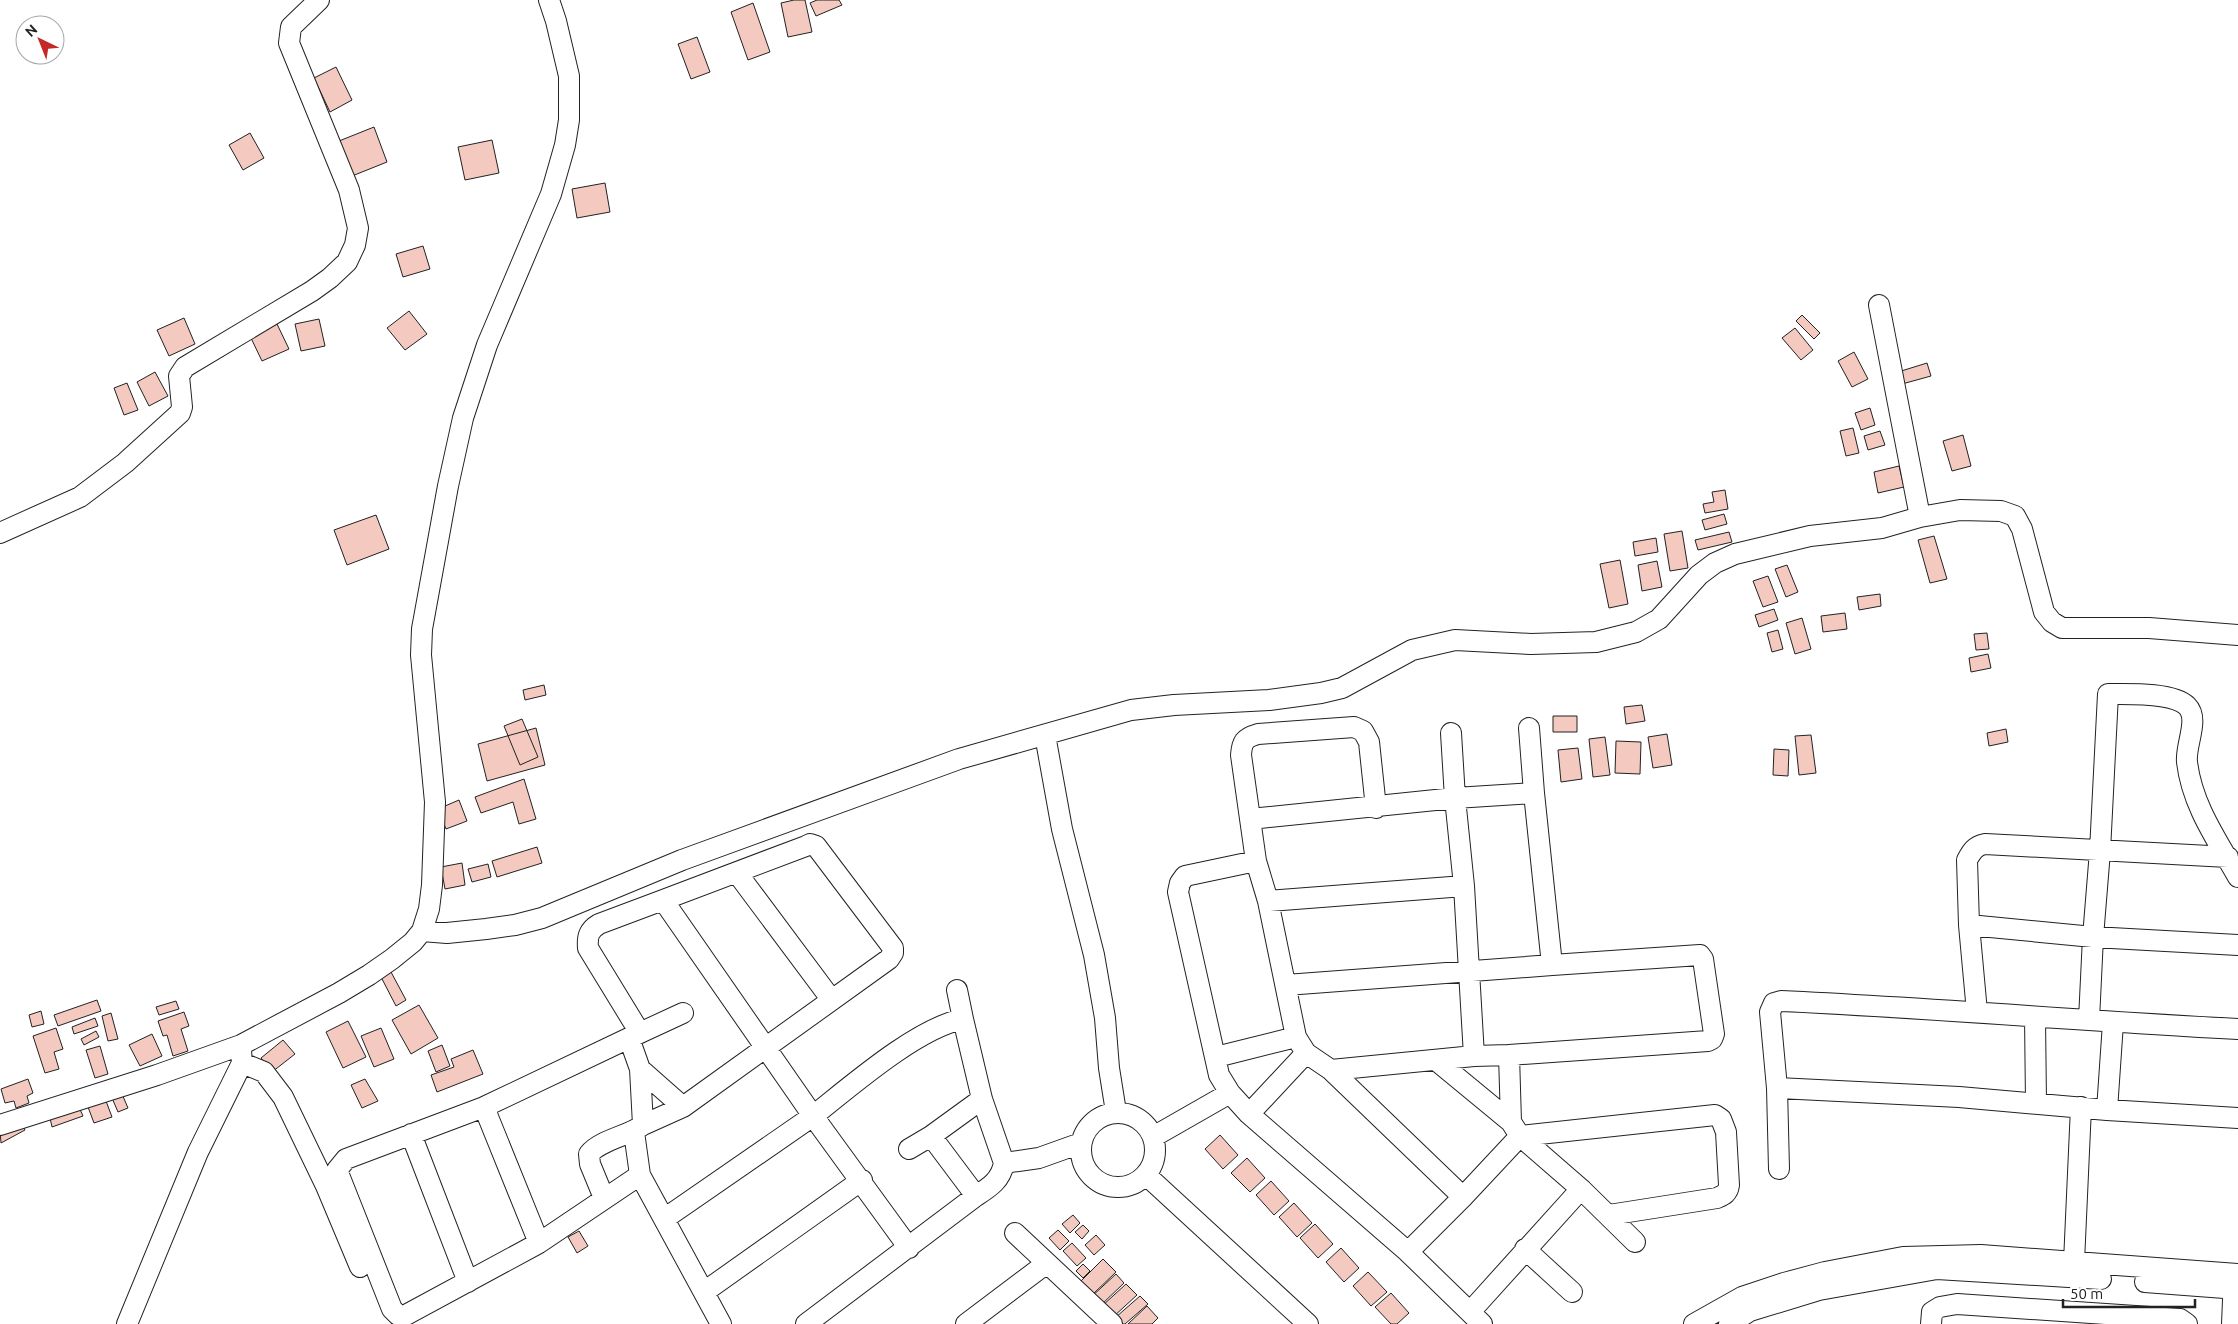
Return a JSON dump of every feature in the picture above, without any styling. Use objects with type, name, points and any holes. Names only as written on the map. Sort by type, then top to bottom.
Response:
[{"type":"street","points":[[0,533],[80,497],[125,463],[180,413],[182,407],[178,376],[185,367],[312,291],[347,262],[355,245],[358,228],[354,208],[339,164],[289,43],[291,27],[319,0]]},
{"type":"street","points":[[0,1124],[157,1075],[241,1054],[369,975],[413,942],[422,931],[429,909],[432,884],[435,802],[421,655],[422,629],[448,486],[463,418],[487,345],[551,194],[565,145],[568,120],[569,76],[564,50],[549,0]]},
{"type":"street","points":[[1879,305],[1920,517]]},
{"type":"street","points":[[422,931],[447,933],[486,929],[515,925],[542,918],[682,860],[959,759],[1131,710],[1174,705],[1269,700],[1320,693],[1342,688],[1412,650],[1455,640],[1531,644],[1596,642],[1636,632],[1659,619],[1699,575],[1715,563],[1735,554],[1810,536],[1882,528],[1920,517],[1960,510],[2001,511],[2015,516],[2022,529],[2044,612],[2052,622],[2062,628],[2149,628],[2238,634]]},
{"type":"street","points":[[2089,1020],[2108,694],[2137,694],[2170,698],[2182,702],[2189,708],[2192,718],[2187,758],[2189,781],[2201,813],[2238,877]]},
{"type":"street","points":[[1376,808],[1369,742],[1363,731],[1354,727],[1267,734],[1248,737],[1242,744],[1241,756],[1256,861],[1268,901],[1301,1045],[1332,1070],[1463,1196]]},
{"type":"street","points":[[1530,728],[1534,793],[1552,965]]},
{"type":"street","points":[[1451,733],[1455,798],[1464,886],[1474,1056]]},
{"type":"street","points":[[1045,735],[1062,829],[1096,964],[1106,1018],[1109,1068],[1116,1112]]},
{"type":"street","points":[[1250,819],[1376,808],[1455,798],[1534,793]]},
{"type":"street","points":[[604,1198],[590,1164],[589,1154],[597,1147],[638,1128],[683,1107],[831,999],[897,955],[816,846],[810,844],[599,924],[592,928],[587,938],[588,948],[634,1036],[640,1070],[638,1128],[640,1175],[721,1324]]},
{"type":"street","points":[[1977,1012],[1969,925],[1967,860],[1972,850],[1978,845],[2228,857]]},
{"type":"street","points":[[1256,861],[1186,876],[1180,883],[1178,892],[1219,1075],[1230,1093],[1250,1114],[1408,1252],[1476,1318],[1525,1249],[1581,1189]]},
{"type":"street","points":[[737,873],[831,999]]},
{"type":"street","points":[[1268,901],[1464,886]]},
{"type":"street","points":[[663,900],[813,1116],[862,1180],[909,1248]]},
{"type":"street","points":[[1969,925],[2093,937],[2238,945]]},
{"type":"street","points":[[1286,985],[1700,955],[1703,959],[1714,1034],[1708,1041],[1474,1056],[1332,1070]]},
{"type":"street","points":[[806,1324],[995,1182],[1002,1172],[1004,1162],[982,1099],[957,990]]},
{"type":"street","points":[[1779,1169],[1777,1088],[1770,1012],[1774,1004],[1780,1001],[1977,1012],[2112,1023],[2238,1029]]},
{"type":"street","points":[[640,1175],[539,1243],[404,1316],[394,1312],[338,1175],[339,1165],[346,1159],[484,1107],[684,1013]]},
{"type":"street","points":[[2035,1017],[2036,1103]]},
{"type":"street","points":[[664,1219],[813,1116],[877,1066],[932,1029],[963,1019]]},
{"type":"street","points":[[2107,1110],[2112,1023]]},
{"type":"street","points":[[1216,1057],[1301,1045]]},
{"type":"street","points":[[1250,1114],[1301,1045]]},
{"type":"street","points":[[127,1324],[241,1054]]},
{"type":"street","points":[[241,1054],[264,1072],[283,1096],[326,1186],[384,1324]]},
{"type":"street","points":[[1408,1252],[1463,1196],[1516,1129],[1510,1055]]},
{"type":"street","points":[[1437,1061],[1516,1129],[1609,1215],[1635,1242]]},
{"type":"street","points":[[640,1070],[683,1107]]},
{"type":"street","points":[[1777,1088],[1959,1096],[2107,1110],[2238,1118]]},
{"type":"street","points":[[1153,1137],[1230,1093]]},
{"type":"street","points":[[909,1149],[931,1136],[982,1099]]},
{"type":"street","points":[[484,1107],[539,1243]]},
{"type":"street","points":[[2074,1262],[2081,1107]]},
{"type":"street","points":[[1116,1112],[1130,1114],[1148,1127],[1153,1137],[1154,1158],[1146,1174],[1129,1185],[1118,1188],[1097,1182],[1083,1165],[1080,1154],[1083,1134],[1094,1121],[1101,1116],[1116,1112]]},
{"type":"street","points":[[1516,1129],[1715,1115],[1722,1120],[1726,1132],[1728,1191],[1717,1198],[1609,1215]]},
{"type":"street","points":[[411,1134],[468,1282]]},
{"type":"street","points":[[931,1136],[976,1196]]},
{"type":"street","points":[[1004,1162],[1039,1158],[1081,1143]]},
{"type":"street","points":[[1146,1174],[1308,1324]]},
{"type":"street","points":[[704,1292],[862,1180]]},
{"type":"street","points":[[1015,1233],[1112,1324]]},
{"type":"street","points":[[1525,1249],[1572,1292]]},
{"type":"street","points":[[1694,1324],[1742,1297],[1784,1283],[1825,1272],[1903,1257],[1981,1256],[2074,1262],[2236,1281]]},
{"type":"street","points":[[970,1323],[1047,1263]]},
{"type":"street","points":[[1729,1324],[1750,1311],[1819,1290],[1937,1268],[2236,1281]]},
{"type":"street","points":[[2232,1324],[2236,1281]]},
{"type":"street","points":[[1930,1324],[1932,1312],[1940,1307],[1956,1304],[2016,1316],[2180,1319],[2187,1324]]},
{"type":"building","points":[[805,0],[812,32],[788,37],[781,3]]},
{"type":"building","points":[[817,0],[839,0],[842,5],[816,16],[810,3]]},
{"type":"building","points":[[753,3],[770,52],[748,60],[731,12]]},
{"type":"building","points":[[697,37],[710,72],[691,79],[678,44]]},
{"type":"building","points":[[336,67],[352,100],[330,112],[314,78]]},
{"type":"building","points":[[374,127],[387,162],[352,176],[339,141]]},
{"type":"building","points":[[250,133],[264,158],[243,170],[229,145]]},
{"type":"building","points":[[492,140],[499,173],[465,180],[458,147]]},
{"type":"building","points":[[605,183],[610,212],[577,218],[572,189]]},
{"type":"building","points":[[423,246],[430,269],[403,277],[396,254]]},
{"type":"building","points":[[409,311],[427,334],[405,350],[387,328]]},
{"type":"building","points":[[1802,315],[1820,333],[1814,339],[1796,321]]},
{"type":"building","points":[[184,318],[195,344],[169,356],[157,330]]},
{"type":"building","points":[[319,319],[325,346],[301,351],[295,324]]},
{"type":"building","points":[[277,324],[289,349],[262,361],[250,336]]},
{"type":"building","points":[[1795,328],[1813,350],[1801,360],[1782,338]]},
{"type":"building","points":[[1854,352],[1868,379],[1852,387],[1838,361]]},
{"type":"building","points":[[1927,363],[1931,376],[1902,384],[1898,372]]},
{"type":"building","points":[[155,372],[168,396],[149,406],[137,382]]},
{"type":"building","points":[[127,383],[138,410],[124,415],[114,388]]},
{"type":"building","points":[[1870,408],[1875,425],[1861,430],[1855,413]]},
{"type":"building","points":[[1853,428],[1859,453],[1846,456],[1840,431]]},
{"type":"building","points":[[1880,431],[1885,445],[1868,450],[1864,436]]},
{"type":"building","points":[[1963,435],[1971,466],[1952,471],[1943,441]]},
{"type":"building","points":[[1899,466],[1904,487],[1878,493],[1874,472]]},
{"type":"building","points":[[1725,490],[1728,509],[1705,513],[1703,504],[1714,502],[1712,492]]},
{"type":"building","points":[[1724,514],[1727,524],[1705,530],[1702,520]]},
{"type":"building","points":[[376,515],[389,549],[347,565],[334,530]]},
{"type":"building","points":[[1682,531],[1688,568],[1670,571],[1664,534]]},
{"type":"building","points":[[1729,532],[1732,542],[1698,550],[1695,540]]},
{"type":"building","points":[[1934,536],[1947,579],[1930,583],[1918,540]]},
{"type":"building","points":[[1656,538],[1658,552],[1635,556],[1633,542]]},
{"type":"building","points":[[1620,560],[1628,604],[1609,608],[1600,564]]},
{"type":"building","points":[[1657,561],[1662,587],[1642,591],[1638,565]]},
{"type":"building","points":[[1787,565],[1798,592],[1786,597],[1775,569]]},
{"type":"building","points":[[1768,576],[1778,602],[1763,607],[1753,581]]},
{"type":"building","points":[[1880,594],[1881,606],[1859,610],[1857,597]]},
{"type":"building","points":[[1774,609],[1778,620],[1759,627],[1755,615]]},
{"type":"building","points":[[1845,613],[1847,629],[1823,632],[1821,616]]},
{"type":"building","points":[[1802,618],[1811,649],[1795,654],[1786,623]]},
{"type":"building","points":[[1778,630],[1783,649],[1772,652],[1767,633]]},
{"type":"building","points":[[1987,633],[1989,649],[1976,650],[1974,634]]},
{"type":"building","points":[[1988,654],[1991,668],[1971,672],[1969,658]]},
{"type":"building","points":[[544,685],[546,695],[525,700],[523,690]]},
{"type":"building","points":[[1642,705],[1645,721],[1626,724],[1624,707]]},
{"type":"building","points":[[1553,716],[1577,716],[1577,732],[1553,732]]},
{"type":"building","points":[[522,719],[538,757],[520,765],[504,726]]},
{"type":"building","points":[[536,728],[545,765],[487,781],[478,744]]},
{"type":"building","points":[[2006,729],[2008,742],[1989,746],[1987,733]]},
{"type":"building","points":[[1667,734],[1672,765],[1653,768],[1648,737]]},
{"type":"building","points":[[1811,735],[1816,773],[1799,775],[1795,736]]},
{"type":"building","points":[[1605,737],[1610,775],[1593,777],[1589,739]]},
{"type":"building","points":[[1616,741],[1641,742],[1640,774],[1615,773]]},
{"type":"building","points":[[1578,748],[1582,779],[1561,782],[1558,750]]},
{"type":"building","points":[[1774,749],[1789,750],[1788,776],[1773,775]]},
{"type":"building","points":[[524,779],[536,819],[519,824],[513,802],[481,813],[475,797]]},
{"type":"building","points":[[459,800],[467,821],[446,829],[438,809]]},
{"type":"building","points":[[537,847],[542,863],[497,877],[492,861]]},
{"type":"building","points":[[462,863],[465,885],[445,889],[441,867]]},
{"type":"building","points":[[488,864],[491,877],[472,882],[468,869]]},
{"type":"building","points":[[391,972],[406,1000],[396,1006],[381,977]]},
{"type":"building","points":[[97,1000],[101,1011],[58,1026],[54,1015]]},
{"type":"building","points":[[176,1001],[179,1009],[159,1015],[156,1007]]},
{"type":"building","points":[[419,1005],[438,1038],[411,1054],[392,1020]]},
{"type":"building","points":[[41,1011],[44,1024],[32,1027],[29,1015]]},
{"type":"building","points":[[184,1012],[189,1026],[181,1029],[188,1051],[173,1056],[167,1035],[163,1036],[158,1021]]},
{"type":"building","points":[[111,1013],[118,1039],[108,1041],[102,1016]]},
{"type":"building","points":[[95,1018],[98,1026],[74,1034],[72,1027]]},
{"type":"building","points":[[348,1021],[366,1057],[343,1068],[326,1032]]},
{"type":"building","points":[[56,1028],[63,1049],[54,1052],[59,1069],[45,1073],[33,1036]]},
{"type":"building","points":[[381,1028],[394,1059],[374,1067],[361,1036]]},
{"type":"building","points":[[96,1031],[99,1037],[84,1045],[81,1039]]},
{"type":"building","points":[[152,1034],[162,1056],[140,1066],[129,1045]]},
{"type":"building","points":[[283,1040],[295,1054],[272,1072],[261,1058]]},
{"type":"building","points":[[442,1045],[450,1066],[436,1072],[428,1051]]},
{"type":"building","points":[[100,1046],[108,1074],[95,1078],[86,1050]]},
{"type":"building","points":[[473,1050],[483,1074],[437,1092],[431,1075],[454,1067],[451,1059]]},
{"type":"building","points":[[28,1079],[33,1093],[27,1096],[29,1103],[16,1108],[14,1101],[5,1103],[1,1089]]},
{"type":"building","points":[[365,1079],[378,1101],[362,1108],[351,1085]]},
{"type":"building","points":[[122,1094],[128,1108],[118,1112],[112,1098]]},
{"type":"building","points":[[106,1101],[112,1117],[94,1123],[88,1107]]},
{"type":"building","points":[[79,1107],[83,1116],[52,1127],[50,1118]]},
{"type":"building","points":[[20,1121],[25,1130],[1,1143],[0,1131]]},
{"type":"building","points":[[1220,1135],[1238,1155],[1223,1169],[1205,1149]]},
{"type":"building","points":[[1247,1158],[1265,1178],[1250,1192],[1231,1173]]},
{"type":"building","points":[[1271,1181],[1289,1201],[1274,1215],[1256,1195]]},
{"type":"building","points":[[1294,1203],[1312,1223],[1297,1237],[1279,1217]]},
{"type":"building","points":[[1073,1215],[1080,1223],[1070,1233],[1062,1224]]},
{"type":"building","points":[[1315,1224],[1333,1244],[1318,1258],[1300,1238]]},
{"type":"building","points":[[1083,1225],[1089,1231],[1082,1239],[1075,1232]]},
{"type":"building","points":[[1058,1230],[1069,1241],[1060,1250],[1049,1238]]},
{"type":"building","points":[[579,1231],[588,1246],[577,1253],[568,1237]]},
{"type":"building","points":[[1096,1235],[1105,1245],[1094,1255],[1085,1245]]},
{"type":"building","points":[[1072,1243],[1086,1258],[1077,1266],[1063,1251]]},
{"type":"building","points":[[1341,1248],[1359,1268],[1344,1282],[1326,1262]]},
{"type":"building","points":[[1103,1259],[1116,1272],[1092,1295],[1079,1283]]},
{"type":"building","points":[[1083,1264],[1090,1271],[1083,1278],[1076,1271]]},
{"type":"building","points":[[1368,1272],[1387,1292],[1371,1306],[1353,1286]]},
{"type":"building","points":[[1116,1274],[1124,1283],[1099,1307],[1090,1298]]},
{"type":"building","points":[[1126,1284],[1137,1295],[1112,1318],[1102,1306]]},
{"type":"building","points":[[1391,1293],[1409,1313],[1397,1324],[1391,1324],[1375,1307]]},
{"type":"building","points":[[1140,1296],[1148,1304],[1125,1324],[1122,1324],[1116,1317]]},
{"type":"building","points":[[1147,1306],[1158,1318],[1152,1324],[1128,1324]]}]
